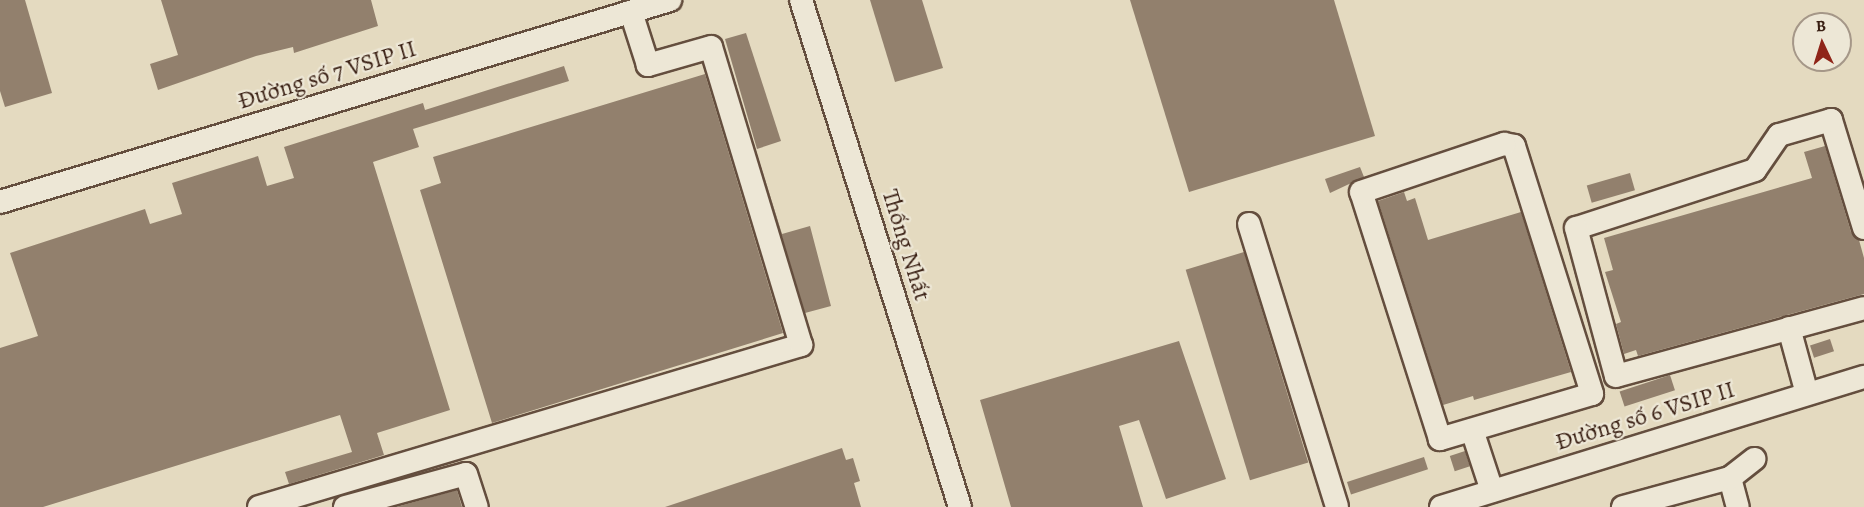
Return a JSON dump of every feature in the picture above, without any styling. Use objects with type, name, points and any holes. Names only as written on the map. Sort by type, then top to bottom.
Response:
[{"type":"street","name":"Đường số 7 VSIP II","points":[[0,202],[670,0]]},
{"type":"street","name":"Thống Nhất","points":[[801,0],[960,507]]},
{"type":"street","points":[[259,507],[801,345],[711,47],[648,65],[631,12]]},
{"type":"street","points":[[1864,228],[1831,120],[1779,135],[1755,170],[1576,228],[1616,376],[1864,308]]},
{"type":"street","points":[[1504,144],[1515,146],[1592,394],[1472,430],[1440,439],[1361,192],[1504,144]]},
{"type":"street","points":[[1249,224],[1338,507]]},
{"type":"street","points":[[1789,328],[1807,394]]},
{"type":"street","name":"Đường số 6 VSIP II","points":[[1441,507],[1864,376]]},
{"type":"street","points":[[1472,430],[1492,491]]},
{"type":"street","points":[[1623,507],[1730,478],[1754,459]]},
{"type":"street","points":[[345,507],[466,474],[477,507]]},
{"type":"street","points":[[1730,478],[1738,507]]},
{"type":"building","points":[[0,0],[25,0],[52,93],[5,107],[0,91]]},
{"type":"building","points":[[161,0],[371,0],[378,26],[294,53],[293,47],[256,56],[158,90],[150,64],[178,55]]},
{"type":"building","points":[[870,0],[922,0],[943,68],[895,82]]},
{"type":"building","points":[[1130,0],[1334,0],[1375,136],[1189,192]]},
{"type":"building","points":[[746,33],[781,141],[757,149],[725,39]]},
{"type":"building","points":[[564,66],[569,81],[413,129],[419,147],[373,162],[450,410],[377,433],[384,455],[289,484],[285,472],[352,452],[340,415],[43,507],[0,507],[0,348],[38,336],[10,253],[145,209],[150,224],[182,214],[172,183],[258,156],[267,186],[294,178],[284,147],[423,103],[425,110]]},
{"type":"building","points":[[705,74],[783,333],[492,423],[420,190],[441,183],[433,157]]},
{"type":"building","points":[[1825,146],[1851,232],[1859,240],[1864,258],[1864,294],[1638,356],[1636,350],[1624,354],[1616,324],[1621,322],[1605,272],[1613,270],[1604,238],[1812,178],[1804,152]]},
{"type":"building","points":[[758,157],[782,234],[810,226],[831,306],[805,313]]},
{"type":"building","points":[[1360,167],[1364,177],[1330,193],[1325,179]]},
{"type":"building","points":[[1630,173],[1635,190],[1592,203],[1587,185]]},
{"type":"building","points":[[1404,192],[1407,201],[1415,198],[1428,240],[1521,212],[1571,372],[1474,400],[1473,396],[1443,405],[1378,201]]},
{"type":"building","points":[[1244,252],[1308,462],[1250,480],[1186,270]]},
{"type":"building","points":[[1830,339],[1834,351],[1814,358],[1810,345]]},
{"type":"building","points":[[1179,341],[1226,479],[1166,499],[1139,420],[1119,426],[1143,507],[1011,507],[980,400]]},
{"type":"building","points":[[1670,375],[1675,390],[1625,407],[1620,391]]},
{"type":"building","points":[[842,448],[846,460],[853,458],[860,481],[854,483],[861,507],[665,507]]},
{"type":"building","points":[[1465,451],[1470,466],[1455,471],[1450,456]]},
{"type":"building","points":[[1424,457],[1428,469],[1351,494],[1347,482]]},
{"type":"building","points":[[457,490],[462,507],[396,507]]}]
